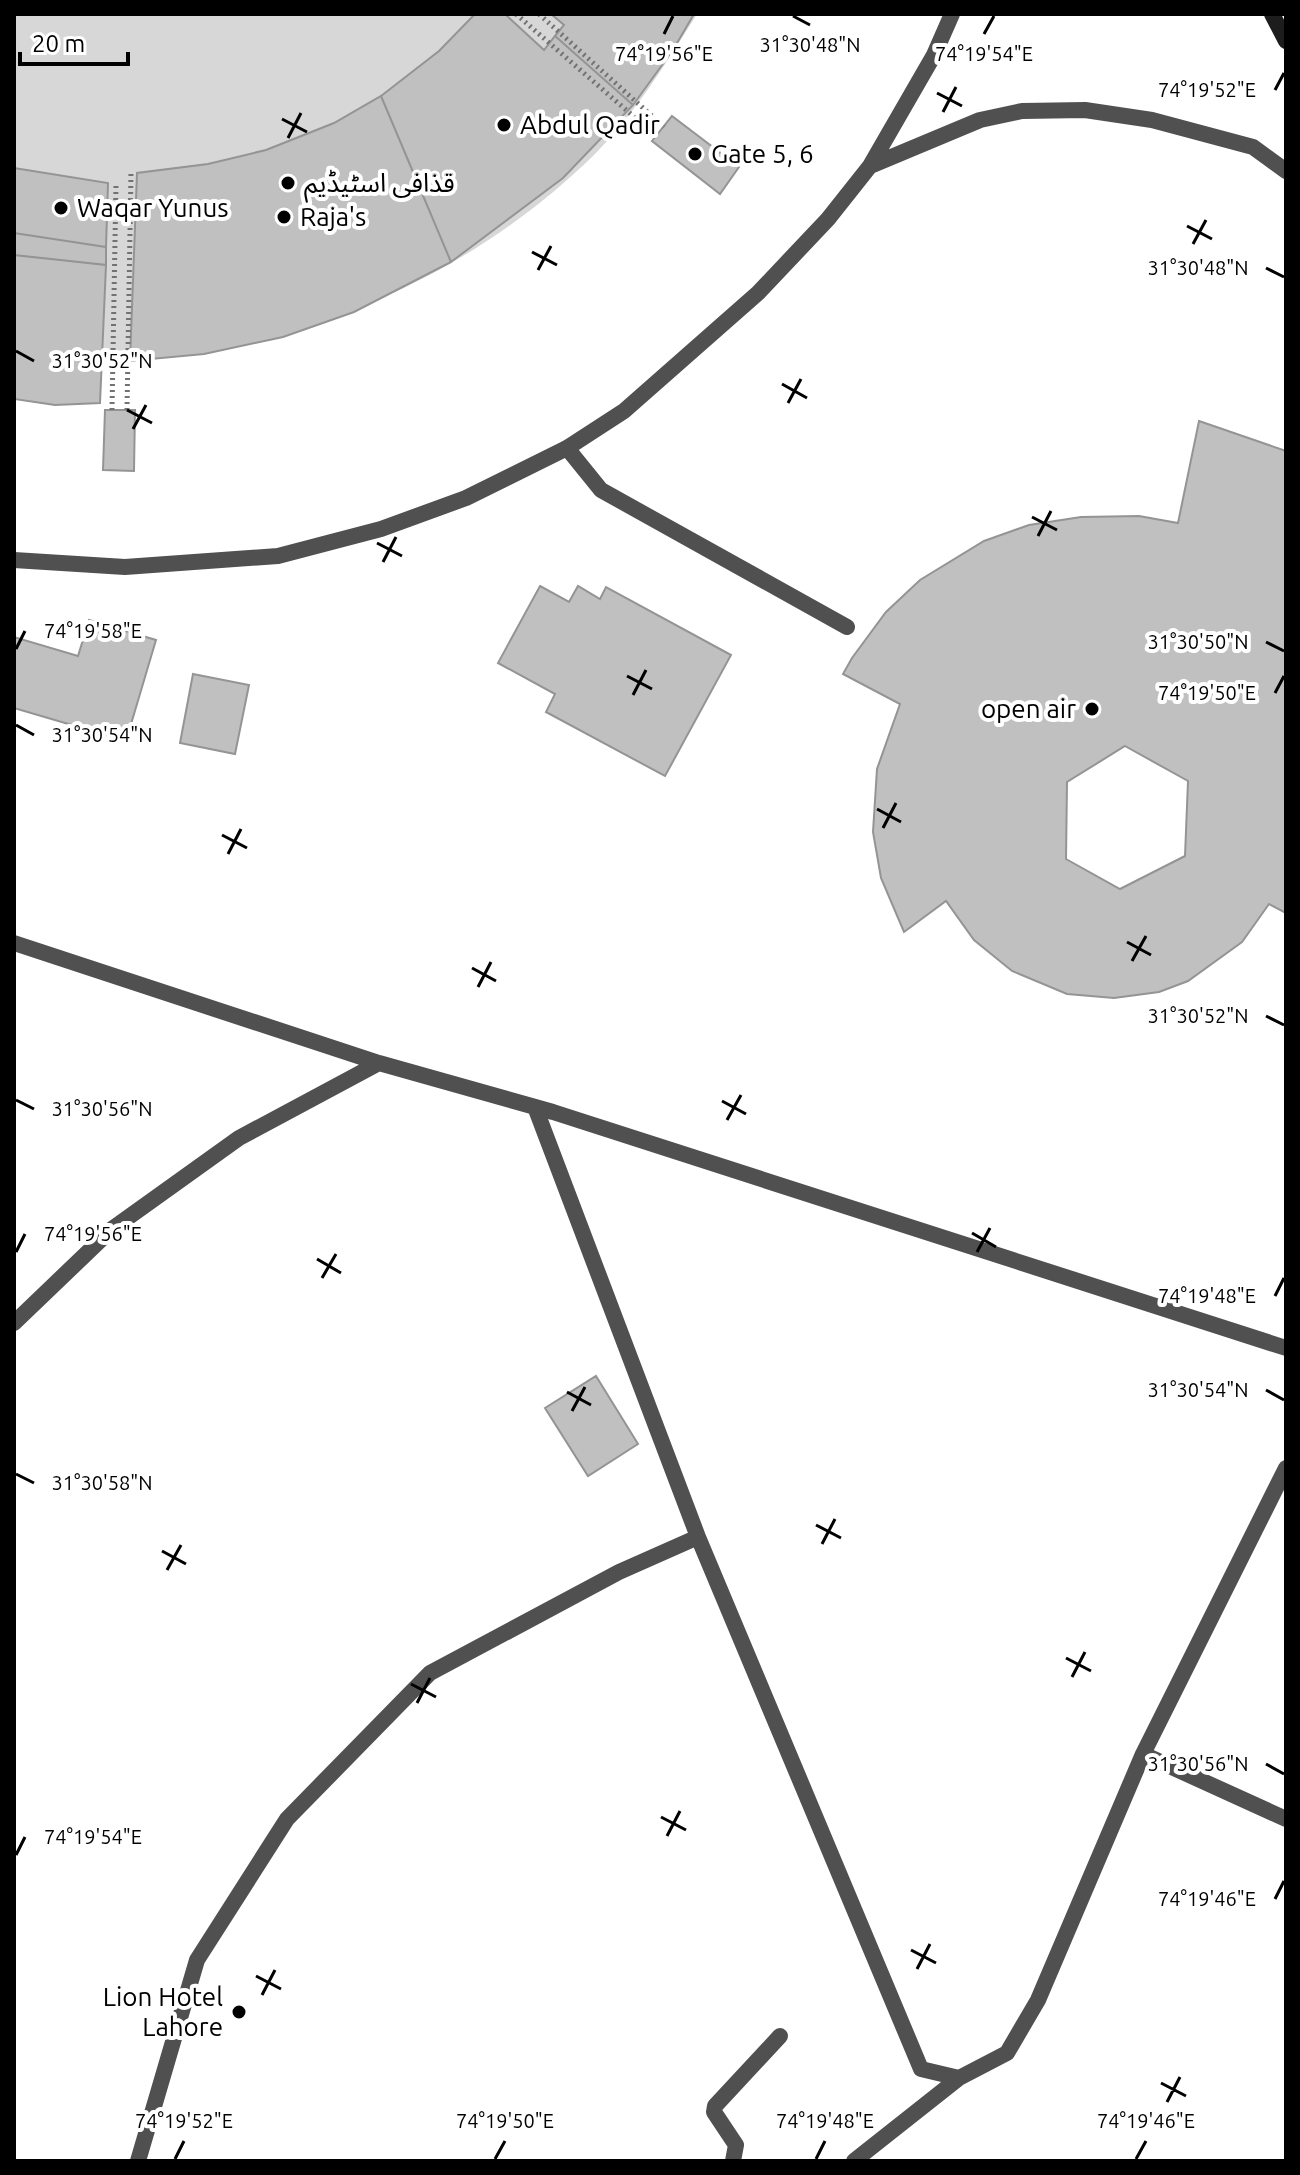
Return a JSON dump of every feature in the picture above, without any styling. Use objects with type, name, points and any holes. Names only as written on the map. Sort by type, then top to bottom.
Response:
[{"type":"street","points":[[14,560],[125,567],[278,556],[381,529],[466,498],[567,448],[624,411],[758,293],[828,219],[870,166],[934,55],[952,14]]},
{"type":"street","points":[[1272,14],[1286,41]]},
{"type":"street","points":[[870,166],[980,120],[1022,111],[1085,110],[1152,120],[1253,147],[1286,171]]},
{"type":"street","points":[[567,448],[601,490],[847,627]]},
{"type":"street","points":[[14,943],[379,1063],[535,1107],[1286,1348]]},
{"type":"street","points":[[14,1323],[112,1229],[213,1156],[239,1138],[379,1063]]},
{"type":"street","points":[[535,1107],[698,1537],[921,2069],[959,2078]]},
{"type":"street","points":[[854,2161],[959,2078],[1007,2053],[1038,2000],[1143,1754],[1286,1468]]},
{"type":"street","points":[[138,2161],[197,1960],[287,1819],[430,1673],[619,1572],[698,1537]]},
{"type":"street","points":[[1143,1754],[1286,1819]]},
{"type":"street","points":[[733,2161],[736,2145],[714,2112],[715,2106],[780,2036]]},
{"type":"path","points":[[516,14],[656,136]]},
{"type":"path","points":[[539,14],[664,127]]},
{"type":"path","points":[[127,410],[131,172]]},
{"type":"path","points":[[112,410],[116,184]]},
{"type":"shaded area","name":"قذافی اسٹیڈیم","points":[[14,14],[697,14],[636,106],[593,156],[534,208],[469,253],[399,290],[326,319],[250,340],[172,351],[93,351],[14,341]]},
{"type":"building","name":"Abdul Qadir","points":[[475,14],[505,14],[544,50],[555,36],[633,105],[563,178],[451,262],[381,96],[439,51]]},
{"type":"building","points":[[551,14],[694,14],[673,50],[633,105],[555,36],[564,25]]},
{"type":"building","name":"Raja's","points":[[381,96],[451,262],[354,312],[283,337],[204,354],[130,361],[137,173],[208,164],[266,150],[334,123]]},
{"type":"building","name":"Gate 5, 6","points":[[672,116],[739,167],[720,194],[652,141]]},
{"type":"building","name":"Waqar Yunus","points":[[14,168],[108,183],[106,247],[14,233]]},
{"type":"building","points":[[14,233],[106,247],[106,265],[14,255]]},
{"type":"building","points":[[14,255],[106,265],[100,403],[55,405],[14,399]]},
{"type":"building","points":[[105,410],[135,410],[134,471],[103,470]]},
{"type":"building","name":"open air","points":[[1199,421],[1286,451],[1286,913],[1269,904],[1242,942],[1188,981],[1159,992],[1114,998],[1067,994],[1012,971],[974,940],[946,901],[904,932],[881,878],[873,832],[877,769],[900,704],[843,674],[852,658],[886,612],[920,580],[984,541],[1029,525],[1081,517],[1139,516],[1178,523]],"holes":[[[1125,746],[1188,781],[1185,856],[1120,889],[1066,859],[1067,782]]]},
{"type":"building","points":[[540,586],[569,602],[578,586],[600,599],[606,587],[731,655],[665,776],[546,712],[555,694],[498,663]]},
{"type":"building","points":[[89,620],[156,640],[126,741],[14,708],[14,637],[78,656]]},
{"type":"building","points":[[193,674],[249,685],[235,754],[180,743]]},
{"type":"building","points":[[596,1376],[638,1444],[588,1476],[545,1408]]},
{"type":"place","name":"Abdul Qadir","points":[[504,125]]},
{"type":"place","name":"Gate 5, 6","points":[[695,154]]},
{"type":"place","name":"قذافی اسٹیڈیم","points":[[288,183]]},
{"type":"place","name":"Waqar Yunus","points":[[61,208]]},
{"type":"place","name":"Raja's","points":[[284,217]]},
{"type":"place","name":"open air","points":[[1092,709]]},
{"type":"place","name":"Lion Hotel Lahore","points":[[239,2012]]}]
